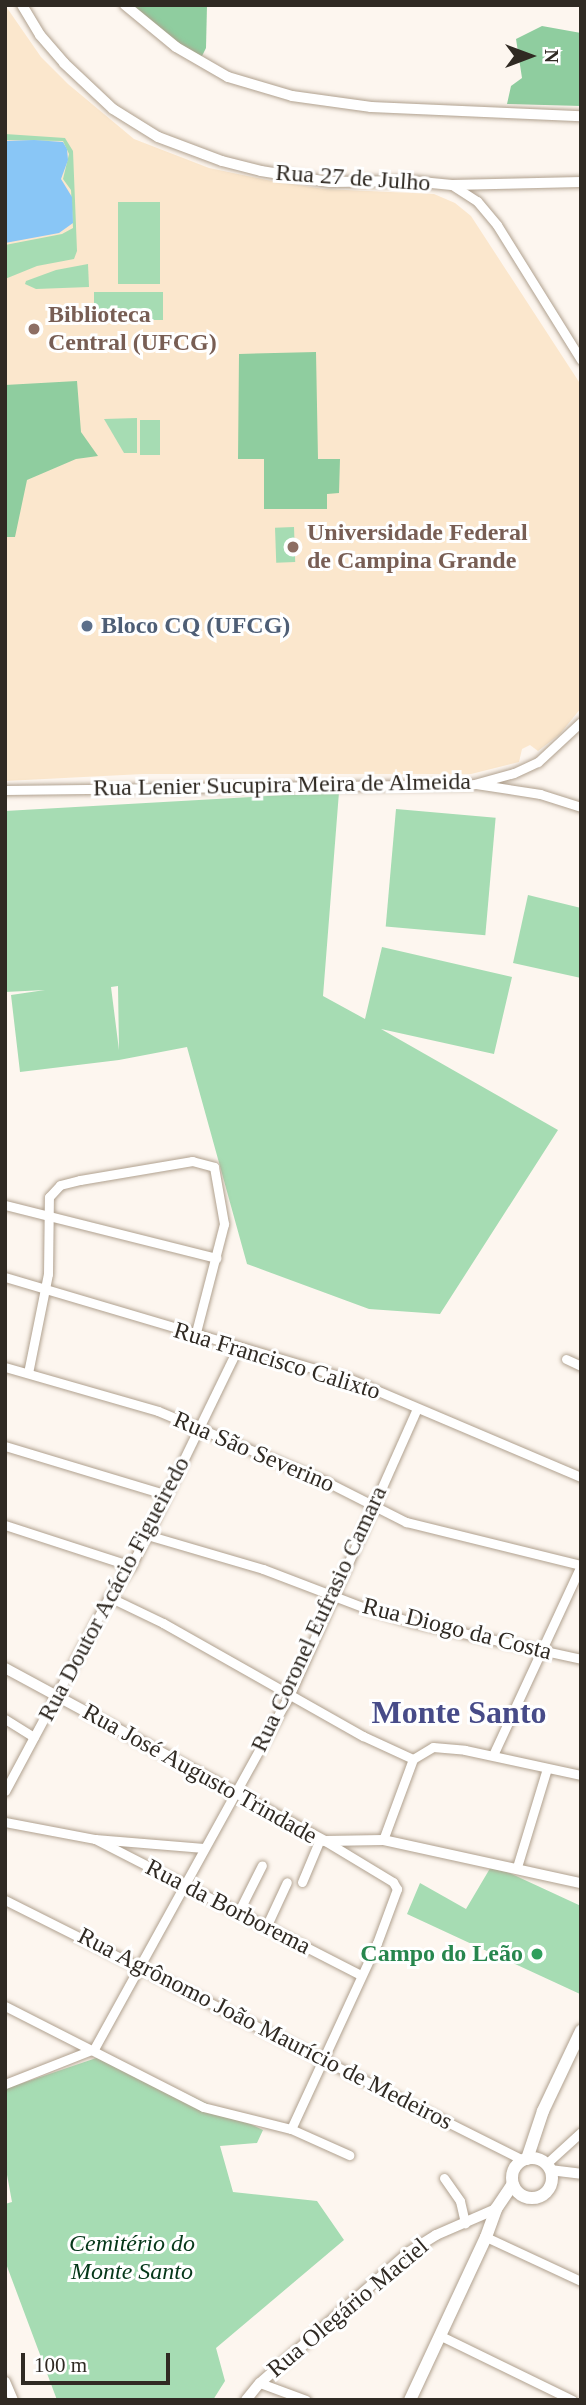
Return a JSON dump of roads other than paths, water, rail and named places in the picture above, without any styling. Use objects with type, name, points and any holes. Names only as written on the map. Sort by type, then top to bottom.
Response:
[{"type":"main road","points":[[410,2400],[486,2237],[496,2209],[513,2185],[515,2168],[525,2160],[543,2111],[581,2031]]},
{"type":"main road","points":[[496,2209],[540,2197],[548,2190],[548,2167],[537,2159],[525,2160]]},
{"type":"main road","points":[[513,2185],[519,2194],[529,2198]]},
{"type":"street","name":"Rua 27 de Julho","points":[[22,5],[40,35],[95,94],[135,125],[181,148],[242,167],[293,177],[452,185],[581,182]]},
{"type":"street","points":[[125,5],[176,47],[228,77],[292,96],[371,107],[581,116]]},
{"type":"street","points":[[452,185],[477,201],[497,225],[581,360]]},
{"type":"street","name":"Rua Lenier Sucupira Meira de Almeida","points":[[5,790],[474,784],[514,773],[550,754],[579,727]]},
{"type":"street","points":[[514,773],[511,785],[514,792]]},
{"type":"street","points":[[474,784],[579,805]]},
{"type":"street","points":[[28,1373],[45,1291],[50,1197],[60,1185],[192,1161],[202,1161],[214,1167],[224,1224],[195,1336]]},
{"type":"street","points":[[5,1205],[216,1258]]},
{"type":"street","name":"Rua Francisco Calixto","points":[[5,1277],[195,1336],[350,1379],[581,1477]]},
{"type":"street","name":"Rua Doutor Acácio Figueiredo","points":[[5,1791],[109,1597],[131,1566],[238,1348]]},
{"type":"street","points":[[566,1359],[581,1366]]},
{"type":"street","name":"Rua São Severino","points":[[5,1367],[120,1398],[200,1428],[372,1504],[406,1522],[581,1565]]},
{"type":"street","name":"Rua Coronel Eufrasio Camara","points":[[94,2049],[289,1696],[372,1504],[417,1409]]},
{"type":"street","points":[[5,1446],[167,1495]]},
{"type":"street","points":[[5,1525],[131,1566]]},
{"type":"street","name":"Rua Diogo da Costa","points":[[147,1535],[262,1569],[412,1622],[581,1659]]},
{"type":"street","points":[[493,1755],[581,1565]]},
{"type":"street","points":[[109,1597],[163,1623],[289,1696],[413,1759]]},
{"type":"street","name":"Rua José Augusto Trindade","points":[[5,1668],[323,1840],[393,1882],[397,1896],[361,1975]]},
{"type":"street","points":[[5,1719],[34,1737]]},
{"type":"street","points":[[383,1840],[413,1759],[422,1751],[443,1746],[581,1775]]},
{"type":"street","points":[[517,1867],[547,1768]]},
{"type":"street","points":[[5,1822],[96,1839],[204,1849]]},
{"type":"street","name":"Rua da Borborema","points":[[96,1839],[361,1975]]},
{"type":"street","points":[[302,1882],[323,1840],[383,1840],[581,1883]]},
{"type":"street","points":[[239,1911],[262,1865]]},
{"type":"street","points":[[267,1925],[287,1882]]},
{"type":"street","name":"Rua Agrônomo João Maurício de Medeiros","points":[[5,1899],[525,2160]]},
{"type":"street","points":[[291,2129],[361,1975]]},
{"type":"street","points":[[5,2006],[203,2106],[291,2129],[349,2155]]},
{"type":"street","points":[[5,2084],[94,2049]]},
{"type":"street","points":[[548,2167],[581,2132]]},
{"type":"street","points":[[548,2167],[581,2174]]},
{"type":"street","points":[[444,2178],[460,2201],[465,2223]]},
{"type":"street","name":"Rua Olegário Maciel","points":[[246,2400],[260,2383],[409,2252],[436,2235],[496,2209]]},
{"type":"street","points":[[486,2237],[581,2281]]},
{"type":"street","points":[[441,2336],[572,2400]]},
{"type":"street","points":[[5,2381],[13,2400]]},
{"type":"street","points":[[260,2383],[306,2400]]},
{"type":"water","points":[[5,141],[63,142],[67,149],[68,160],[61,179],[72,197],[73,223],[59,233],[5,243]]},
{"type":"place","name":"Biblioteca Central (UFCG)","points":[[34,329]]},
{"type":"place","name":"Universidade Federal de Campina Grande","points":[[293,547]]},
{"type":"place","name":"Bloco CQ (UFCG)","points":[[87,626]]},
{"type":"place","name":"Campo do Leão","points":[[537,1954]]},
{"type":"district","name":"Monte Santo","points":[[459,1712]]},
{"type":"park label","name":"Cemitério do Monte Santo","points":[[132,2258]]}]
